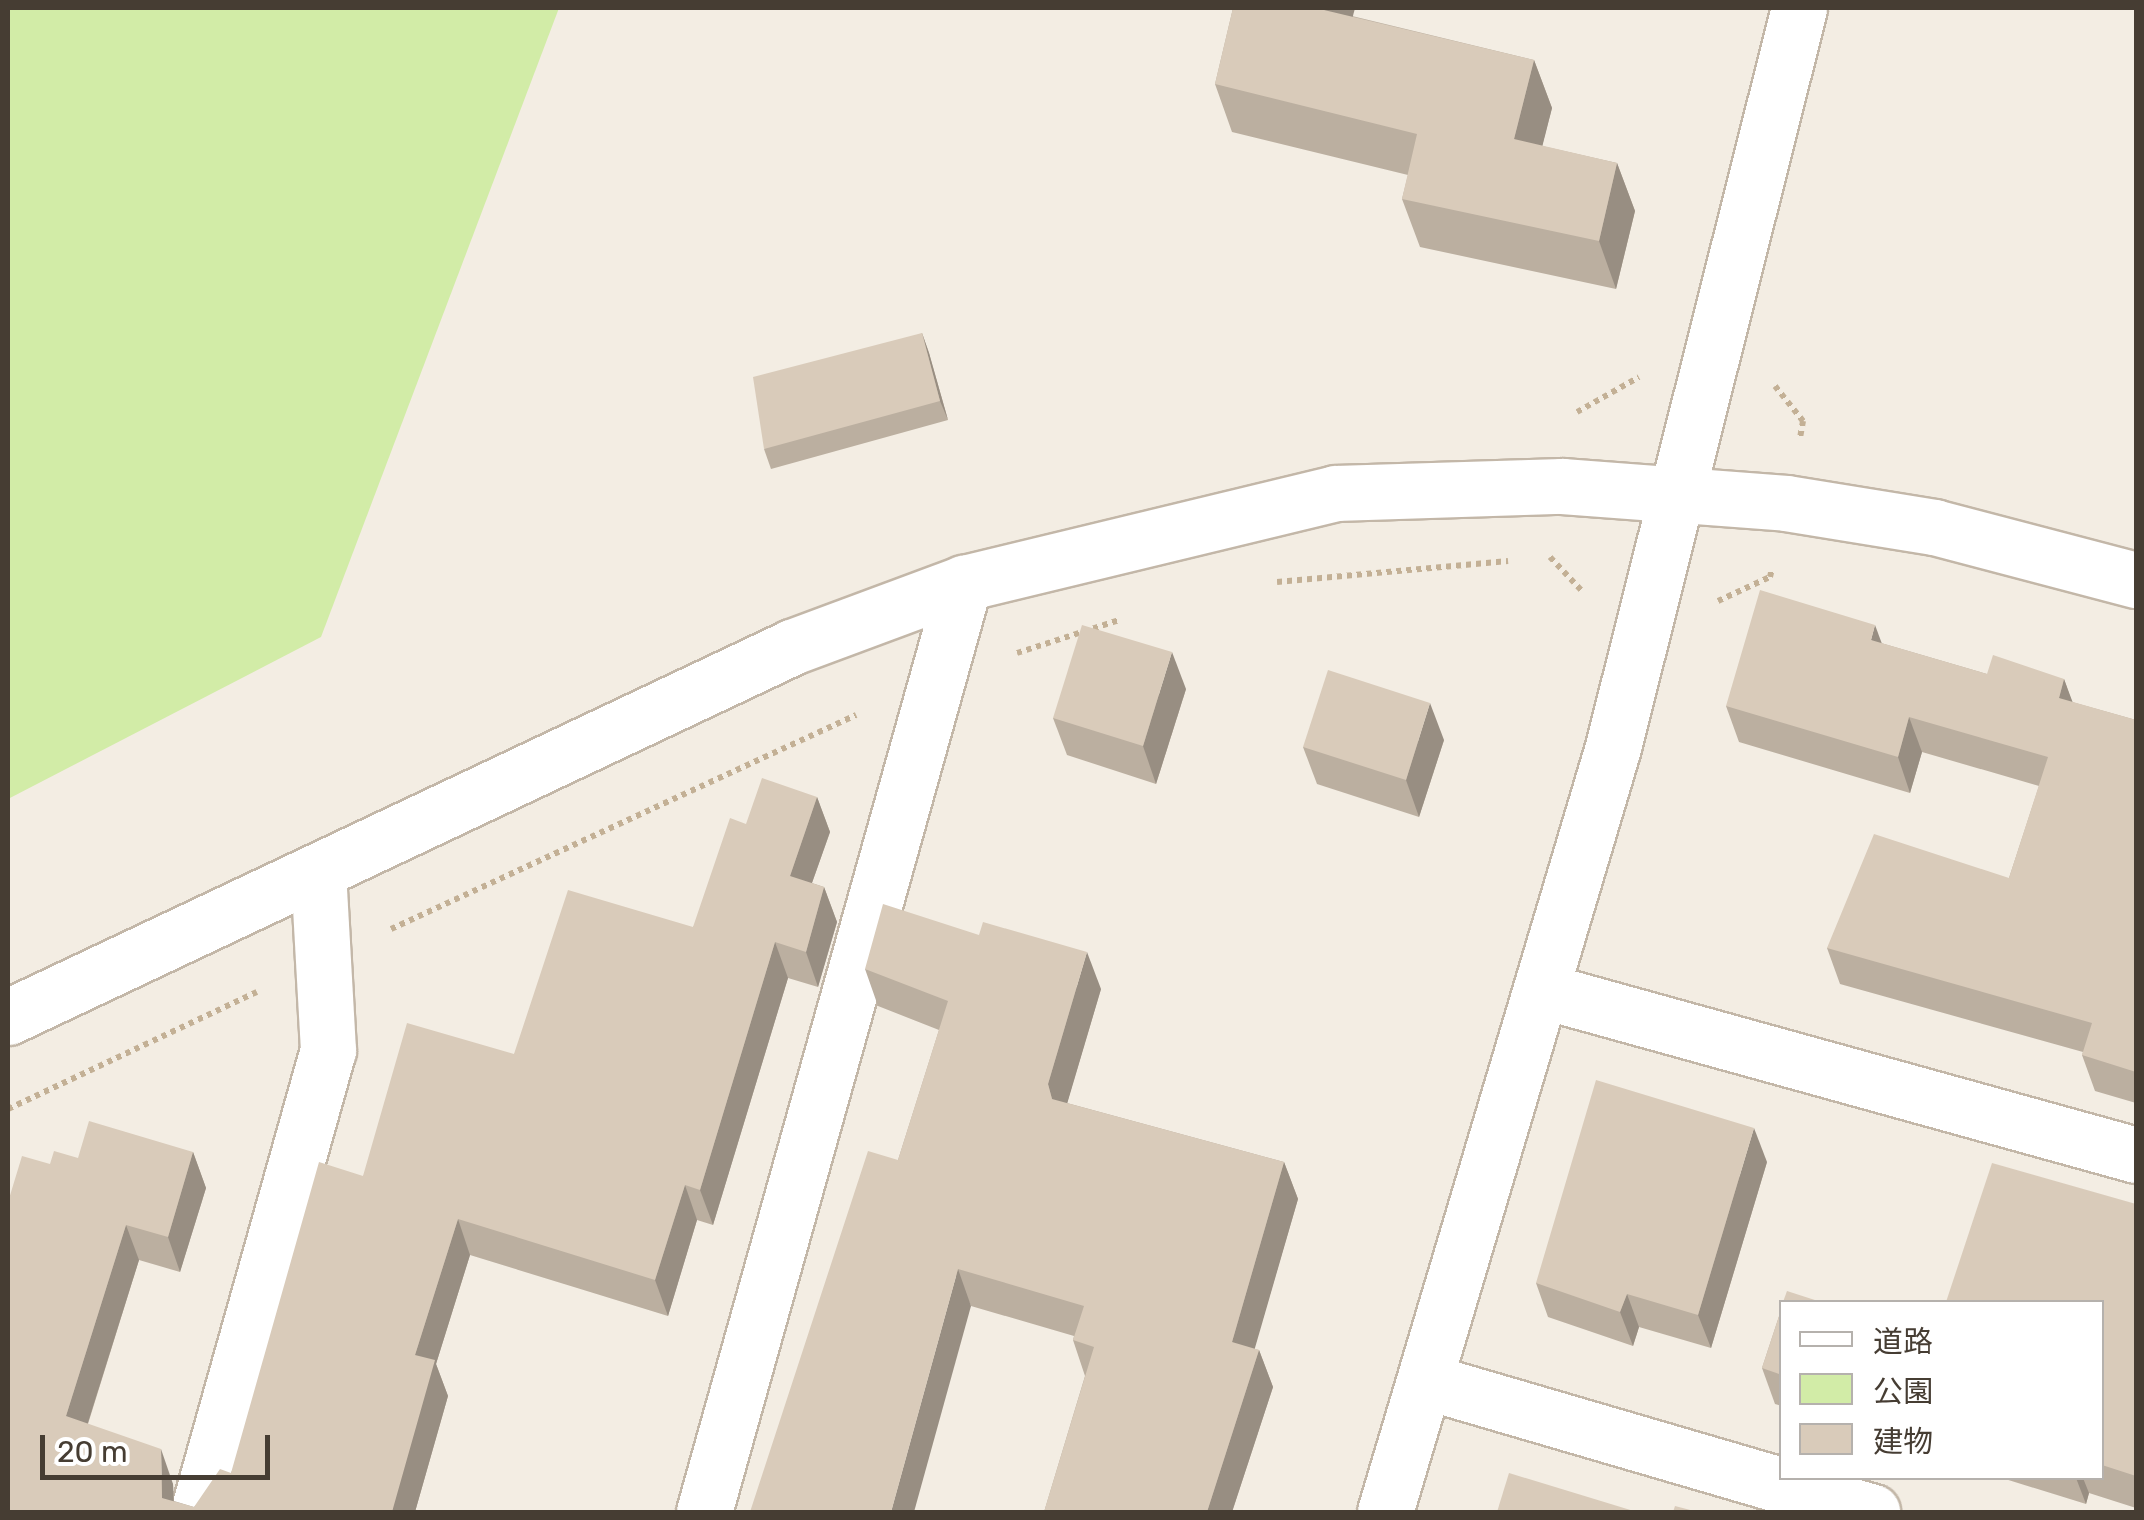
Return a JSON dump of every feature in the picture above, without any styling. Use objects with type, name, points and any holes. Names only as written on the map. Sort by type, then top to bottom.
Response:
[{"type":"street","points":[[1386,1512],[1544,991],[1799,8]]},
{"type":"street","points":[[8,1016],[792,647],[964,583],[1335,493],[1672,492],[1934,527],[2136,580]]},
{"type":"street","points":[[704,1512],[964,583]]},
{"type":"street","points":[[198,1512],[328,1050],[318,873]]},
{"type":"street","points":[[1544,991],[2136,1156]]},
{"type":"street","points":[[1425,1381],[1872,1512]]},
{"type":"path","points":[[1259,583],[1550,557]]},
{"type":"path","points":[[8,1109],[937,680],[1137,616]]},
{"type":"green space","points":[[8,8],[559,8],[321,637],[8,799]]},
{"type":"building","points":[[1233,8],[1325,8],[1534,60],[1514,139],[1617,163],[1599,241],[1402,199],[1417,134],[1215,84]]},
{"type":"building","points":[[922,333],[940,401],[764,449],[753,377]]},
{"type":"building","points":[[1760,590],[1875,625],[1871,640],[1987,674],[1993,655],[2064,679],[2059,698],[2136,720],[2136,1072],[2082,1055],[2092,1023],[1827,948],[1874,834],[2009,878],[2048,757],[1909,717],[1898,757],[1726,706]]},
{"type":"building","points":[[1082,625],[1172,652],[1143,746],[1053,718]]},
{"type":"building","points":[[1328,670],[1430,703],[1406,780],[1303,747]]},
{"type":"building","points":[[762,778],[817,797],[790,876],[824,887],[806,952],[775,942],[700,1190],[685,1185],[655,1280],[458,1219],[415,1355],[435,1360],[392,1512],[8,1512],[8,1202],[22,1156],[50,1164],[54,1151],[78,1158],[89,1121],[193,1152],[168,1237],[126,1225],[66,1416],[161,1449],[162,1498],[194,1507],[220,1469],[231,1473],[319,1162],[363,1176],[407,1023],[514,1054],[568,890],[693,927],[730,818],[746,824]]},
{"type":"building","points":[[883,904],[979,935],[983,922],[1087,952],[1048,1084],[1052,1099],[1284,1162],[1232,1342],[1259,1350],[1207,1512],[1044,1512],[1094,1347],[1073,1340],[1084,1306],[958,1269],[891,1512],[750,1512],[868,1151],[898,1160],[948,1001],[865,969]]},
{"type":"building","points":[[1596,1080],[1754,1128],[1698,1315],[1627,1294],[1620,1312],[1536,1283]]},
{"type":"building","points":[[1992,1163],[2136,1204],[2136,1476],[2104,1466],[2104,1300],[1947,1300]]},
{"type":"building","points":[[1787,1291],[1815,1300],[1784,1300]]},
{"type":"building","points":[[1779,1316],[1779,1374],[1762,1368]]},
{"type":"building","points":[[1509,1473],[1637,1512],[1497,1512]]},
{"type":"building","points":[[1675,1506],[1698,1512],[1673,1512]]}]
